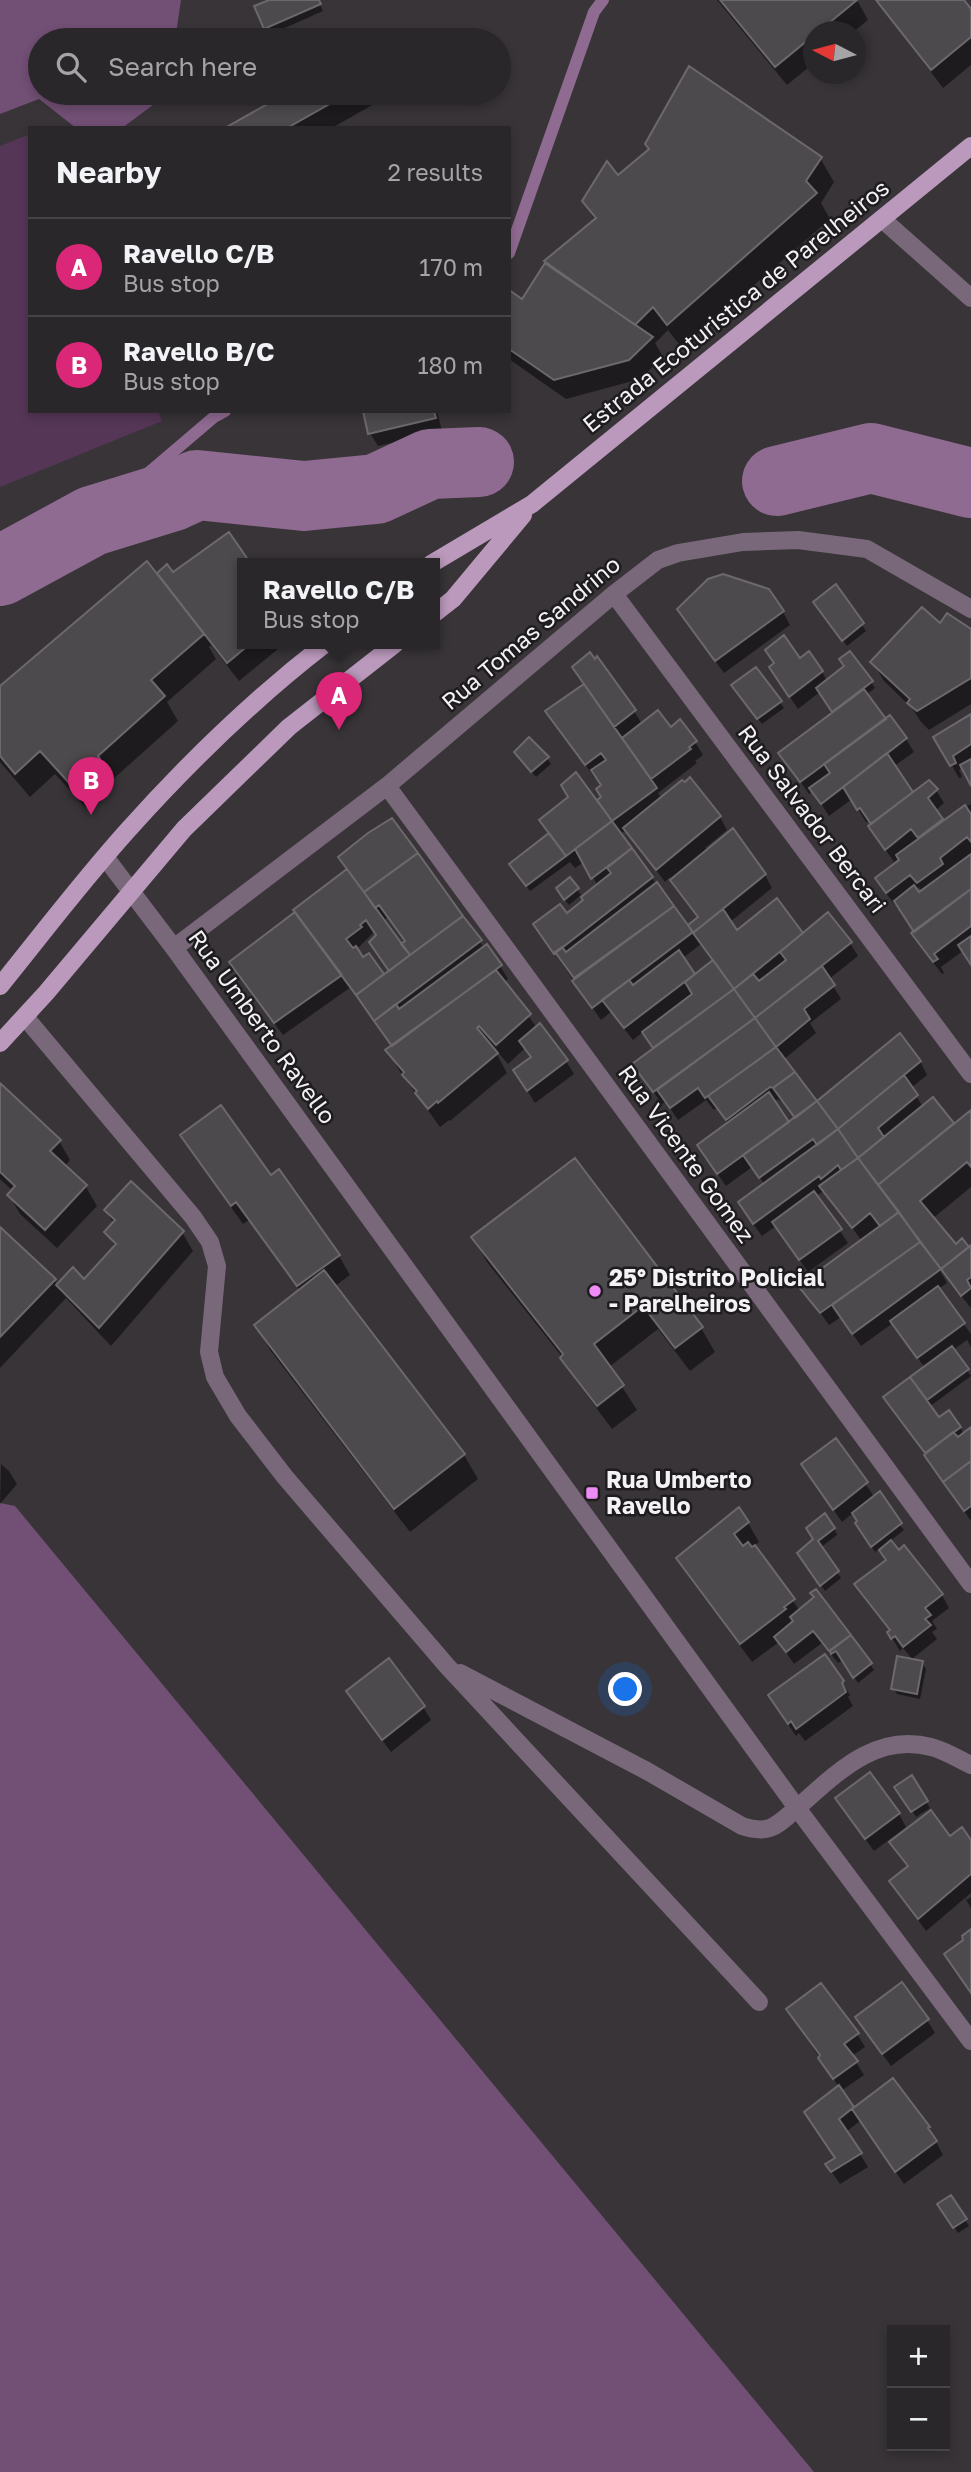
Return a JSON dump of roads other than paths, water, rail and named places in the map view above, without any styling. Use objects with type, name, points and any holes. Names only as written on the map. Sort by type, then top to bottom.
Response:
[{"type":"main road","name":"Estrada Ecoturistica de Parelheiros","points":[[440,559],[532,504],[971,146]]},
{"type":"main road","name":"Estrada Ecoturistica de Parelheiros","points":[[440,609],[453,599],[532,504]]},
{"type":"main road","points":[[0,986],[105,857],[158,798],[218,738],[319,649]]},
{"type":"main road","points":[[0,1043],[184,829],[289,727],[389,649]]},
{"type":"street","points":[[881,219],[970,294]]},
{"type":"street","name":"Rua Tomas Sandrino","points":[[174,948],[387,786],[658,560],[678,553],[743,542],[798,540],[867,549],[971,609]]},
{"type":"street","name":"Rua Salvador Bercari","points":[[614,594],[971,1074]]},
{"type":"street","name":"Rua Vicente Gomez","points":[[387,786],[971,1584]]},
{"type":"street","name":"Rua Umberto Ravello","points":[[105,857],[174,948],[797,1808],[971,2041]]},
{"type":"street","points":[[25,1017],[193,1217],[210,1242],[217,1266],[209,1352],[215,1377],[238,1416],[285,1477],[447,1666],[759,2001]]},
{"type":"street","points":[[447,1666],[647,1771],[742,1826],[757,1831],[773,1828],[839,1771],[884,1745],[903,1743],[932,1747],[971,1765]]},
{"type":"waterway","points":[[511,247],[594,12],[603,0]]},
{"type":"waterway","points":[[92,521],[221,413]]},
{"type":"waterway","points":[[777,481],[871,458],[971,483]]},
{"type":"waterway","points":[[0,571],[92,521],[173,496],[197,485],[304,496],[376,489],[430,464],[479,462]]},
{"type":"place","name":"Ravello C/B","points":[[339,730]]},
{"type":"place","name":"Ravello B/C","points":[[91,815]]},
{"type":"place","name":"25° Distrito Policial - Parelheiros","points":[[595,1291]]},
{"type":"place","name":"Rua Umberto Ravello","points":[[592,1493]]}]
